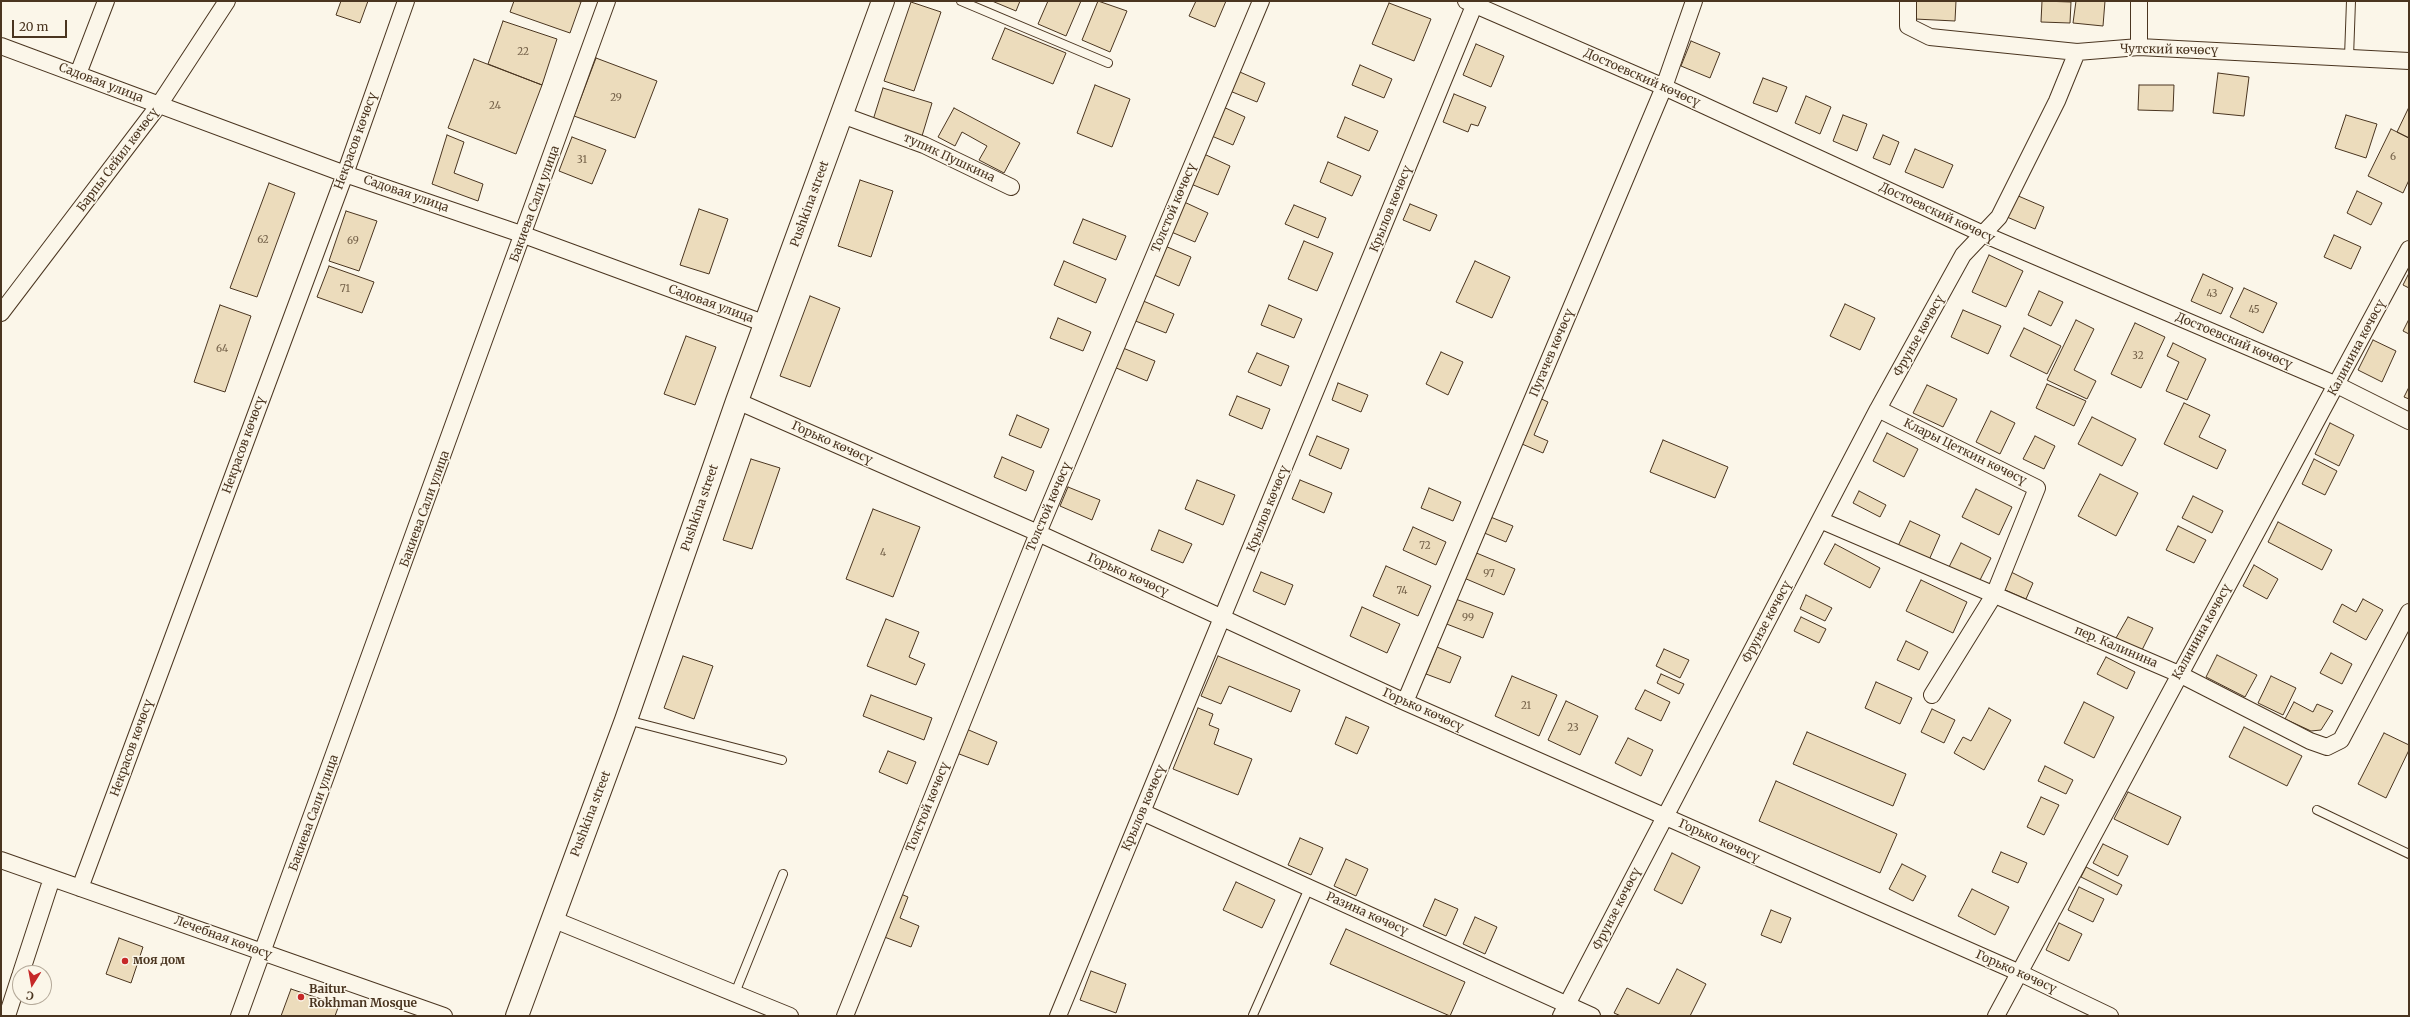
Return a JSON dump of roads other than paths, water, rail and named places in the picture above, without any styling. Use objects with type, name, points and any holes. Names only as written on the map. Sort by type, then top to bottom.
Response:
[{"type":"highway","name":"Pushkina street","points":[[517,1016],[626,720],[737,401],[883,1]]},
{"type":"street","points":[[78,74],[106,1]]},
{"type":"street","name":"Барпы Сейил көчөсү","points":[[1,313],[159,105],[227,1]]},
{"type":"street","name":"Некрасов көчөсү","points":[[80,888],[345,174],[406,1]]},
{"type":"street","name":"Бакиева Сали улица","points":[[239,1016],[524,235],[607,1]]},
{"type":"street","name":"Толстой көчөсү","points":[[845,1016],[1038,533],[1261,1]]},
{"type":"street","name":"Пугачев көчөсү","points":[[1405,702],[1664,87],[1694,1]]},
{"type":"street","name":"Чутский көчөсү","points":[[1908,1],[1908,26],[1930,37],[2077,52],[2139,46],[2409,61]]},
{"type":"street","points":[[2139,1],[2139,46]]},
{"type":"street","name":"Достоевский көчөсү","points":[[1472,2],[1664,87],[1983,234],[2337,385],[2409,421]]},
{"type":"street","name":"Крылов көчөсү","points":[[1058,1016],[1223,618],[1472,2]]},
{"type":"street","name":"Садовая улица","points":[[1,46],[345,174],[524,235],[766,324]]},
{"type":"street","name":"Фрунзе көчөсү","points":[[1564,1010],[1878,409],[1963,255],[1999,217],[2057,101],[2077,52]]},
{"type":"street","name":"тупик Пушкина","points":[[842,115],[924,145],[1011,187]]},
{"type":"street","name":"Калинина көчөсү","points":[[1996,1016],[2409,249]]},
{"type":"street","name":"Горько көчөсү","points":[[737,401],[1038,533],[1405,702],[2020,973],[2110,1016]]},
{"type":"street","name":"Клары Цеткин көчөсү","points":[[1878,409],[2037,488],[1994,595],[1932,695]]},
{"type":"street","name":"пер. Калинина","points":[[1820,520],[2179,674],[2310,741],[2327,747],[2341,740],[2409,612]]},
{"type":"street","name":"Разина көчөсү","points":[[1142,812],[1309,888],[1564,1010],[1592,1016]]},
{"type":"street","name":"Лечебная көчөсү","points":[[1,860],[444,1016]]},
{"type":"street","points":[[24,965],[52,878]]},
{"type":"street","points":[[552,919],[790,1016]]},
{"type":"street","points":[[7,1016],[12,1001]]},
{"type":"lane","points":[[961,1],[1108,63]]},
{"type":"lane","points":[[2349,57],[2351,1]]},
{"type":"lane","points":[[626,720],[782,760]]},
{"type":"lane","points":[[2317,810],[2409,854]]},
{"type":"lane","points":[[735,994],[783,874]]},
{"type":"lane","points":[[1253,1015],[1309,888]]},
{"type":"place","name":"моя дом","points":[[125,961]]},
{"type":"place","name":"Baitur Rokhman Mosque","points":[[301,997]]}]
